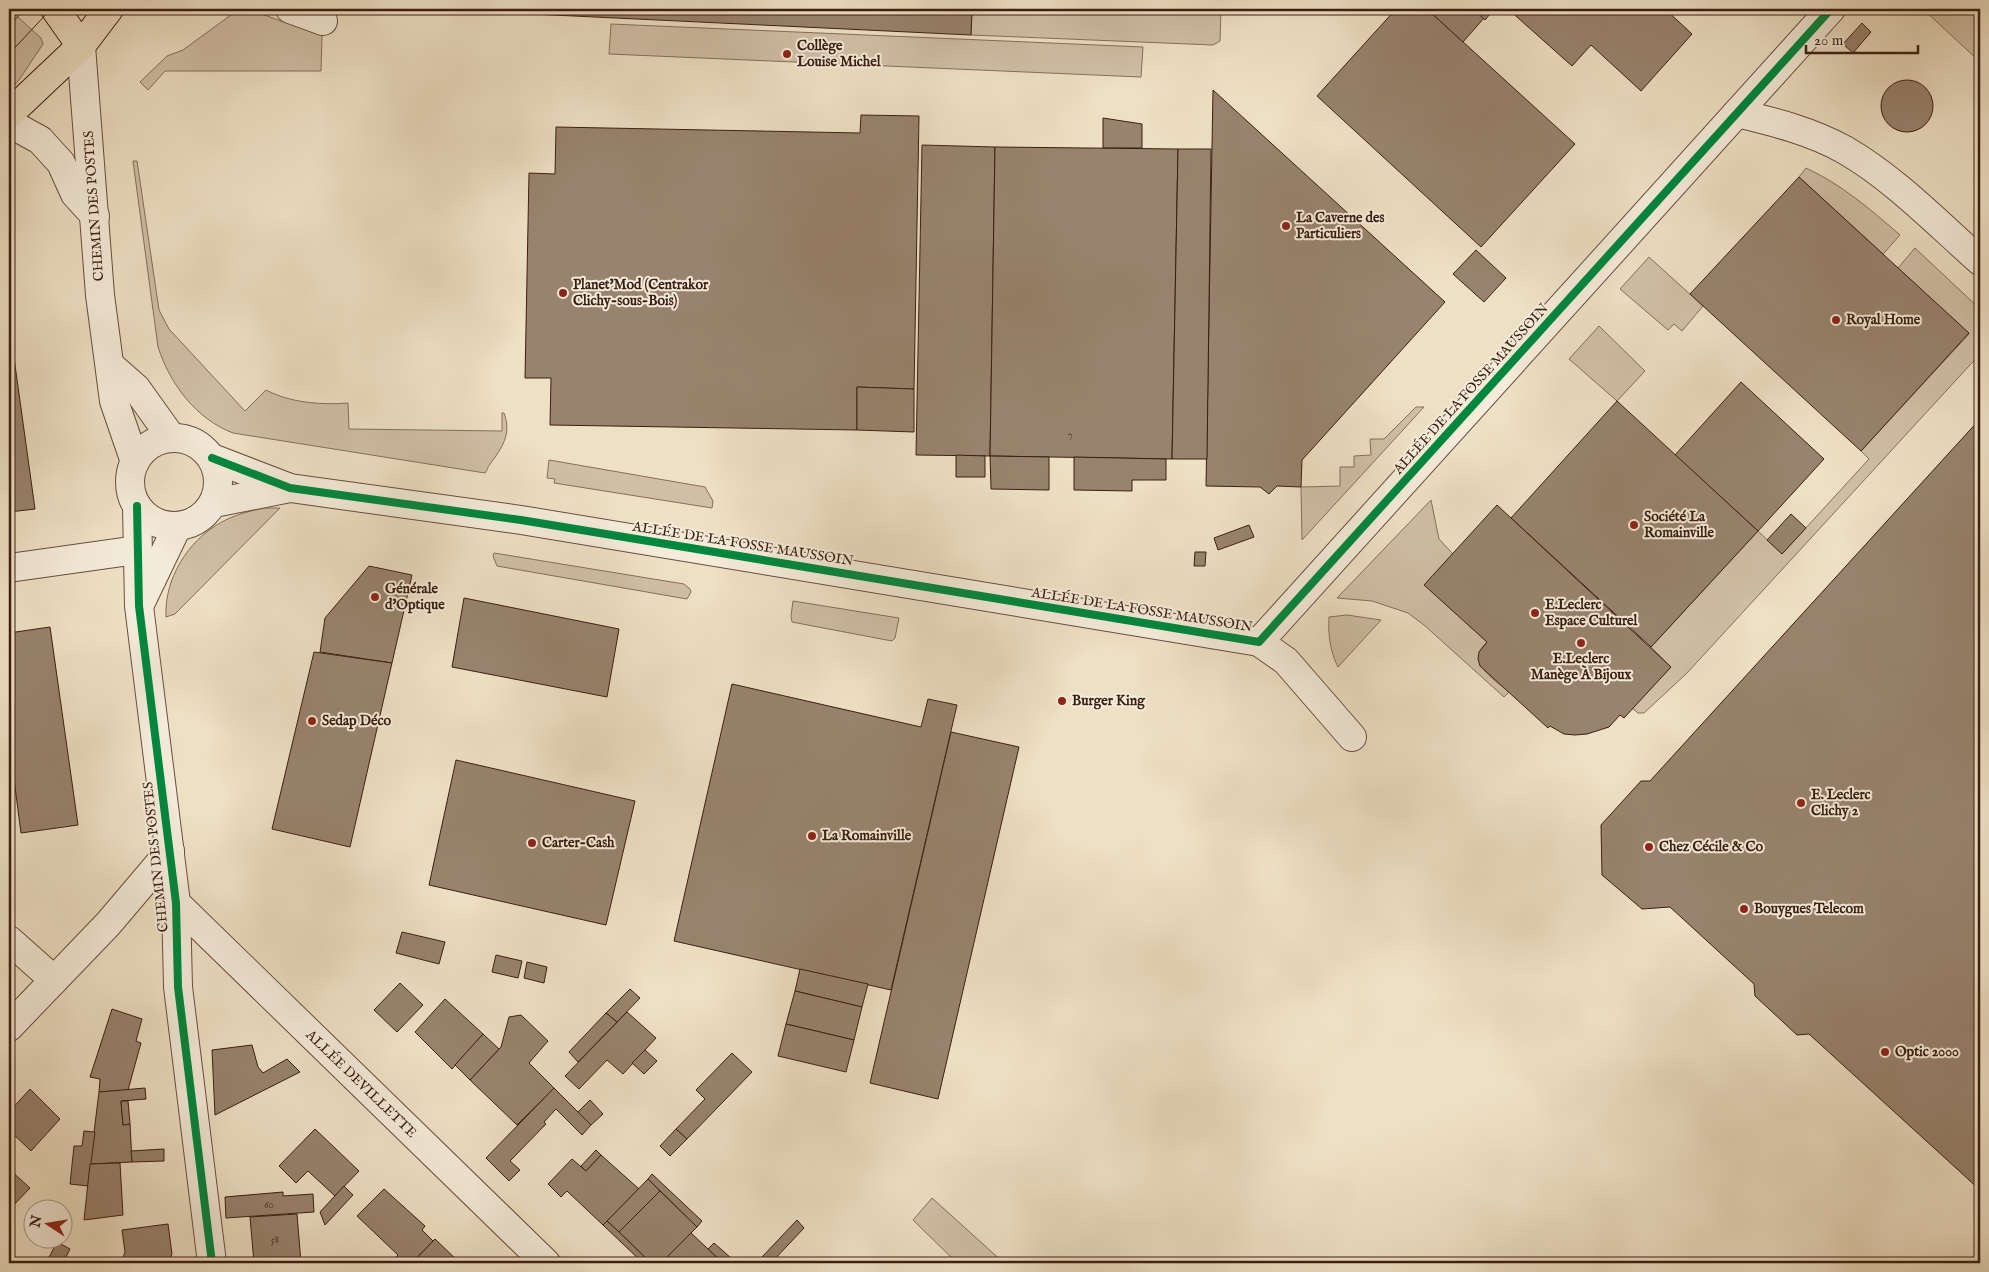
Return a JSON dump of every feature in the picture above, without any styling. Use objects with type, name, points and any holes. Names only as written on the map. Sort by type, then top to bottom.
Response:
[{"type":"main road","points":[[55,9],[81,46]]},
{"type":"main road","points":[[9,114],[81,46],[109,9]]},
{"type":"street","points":[[290,9],[323,20]]},
{"type":"street","name":"ALLÉE DE LA FOSSE MAUSSOIN","points":[[212,458],[290,488],[531,522],[1259,642],[1831,9]]},
{"type":"street","name":"CHEMIN DES POSTES","points":[[81,46],[100,295],[111,366],[114,402],[135,462]]},
{"type":"street","points":[[1737,113],[1787,124],[1844,150],[1894,184],[1980,261]]},
{"type":"street","points":[[9,127],[20,128],[40,140],[61,163],[75,194],[95,216]]},
{"type":"street","points":[[111,366],[136,388],[171,438]]},
{"type":"street","points":[[171,438],[183,438],[195,442],[205,449],[212,458],[217,469],[218,492],[214,503],[204,515],[192,524],[177,527],[165,526],[145,516],[137,506],[131,492],[130,477],[135,462],[141,452],[149,445],[171,438]]},
{"type":"street","name":"ALLÉE DE LA FOSSE MAUSSOIN","points":[[214,503],[290,488]]},
{"type":"street","name":"CHEMIN DES POSTES","points":[[137,506],[139,606],[176,903],[178,987],[212,1263]]},
{"type":"street","points":[[139,606],[177,527]]},
{"type":"street","points":[[9,568],[137,550]]},
{"type":"street","points":[[1259,642],[1286,661],[1352,737]]},
{"type":"street","points":[[9,1027],[108,924],[170,851]]},
{"type":"street","name":"ALLÉE DEVILLETTE","points":[[176,903],[546,1263]]},
{"type":"street","points":[[9,940],[54,980]]},
{"type":"shaded area","points":[[9,9],[41,38],[43,44],[19,80],[9,91]]},
{"type":"shaded area","points":[[239,9],[248,9],[322,36],[321,71],[165,71],[148,90],[140,82],[167,56],[183,50]]},
{"type":"shaded area","points":[[972,9],[1221,9],[1220,41],[1213,45],[971,35]]},
{"type":"shaded area","points":[[1923,9],[1980,9],[1980,62]]},
{"type":"shaded area","points":[[611,24],[1143,47],[1141,77],[609,54]]},
{"type":"shaded area","points":[[133,161],[137,161],[159,310],[169,329],[245,411],[266,390],[286,398],[306,402],[348,403],[349,429],[502,431],[502,413],[504,413],[507,428],[506,434],[485,473],[233,433],[207,419],[186,399],[177,387],[158,347]]},
{"type":"shaded area","points":[[1806,168],[1843,189],[1900,235],[1883,254],[1799,177]]},
{"type":"shaded area","points":[[1915,248],[1980,309],[1980,354],[1687,673],[1644,713],[1638,713],[1632,708],[1671,667],[1651,647],[1758,531],[1782,554],[1869,459],[1861,451],[1969,334],[1898,268]]},
{"type":"shaded area","points":[[1649,257],[1703,306],[1682,331],[1674,324],[1668,330],[1620,289]]},
{"type":"shaded area","points":[[1599,326],[1645,371],[1617,401],[1569,359]]},
{"type":"shaded area","points":[[1416,407],[1424,407],[1302,540],[1301,487],[1340,486],[1340,467],[1354,467],[1354,456],[1371,455],[1370,439],[1384,439]]},
{"type":"shaded area","points":[[549,460],[705,487],[713,501],[712,508],[554,483],[555,479],[547,478]]},
{"type":"shaded area","points":[[1431,500],[1439,539],[1453,554],[1425,585],[1487,642],[1481,649],[1480,663],[1489,676],[1509,692],[1504,697],[1424,625],[1408,613],[1372,601],[1337,598]]},
{"type":"shaded area","points":[[265,508],[280,508],[175,614],[166,617],[169,589],[180,562],[188,551],[208,531],[225,520]]},
{"type":"shaded area","points":[[494,553],[684,584],[691,592],[687,599],[497,566],[493,556]]},
{"type":"shaded area","points":[[793,601],[899,618],[895,638],[892,641],[792,622]]},
{"type":"shaded area","points":[[1347,615],[1381,620],[1338,667],[1330,643],[1329,617]]},
{"type":"shaded area","points":[[932,1198],[1004,1263],[957,1263],[913,1220]]},
{"type":"building","points":[[427,9],[972,9],[971,35]]},
{"type":"building","points":[[1396,9],[1427,9],[1575,144],[1481,247],[1317,96]]},
{"type":"building","points":[[1427,9],[1473,9],[1484,18],[1463,42]]},
{"type":"building","points":[[1473,9],[1494,9],[1485,20]]},
{"type":"building","points":[[1508,9],[1665,9],[1692,34],[1641,91],[1591,45],[1572,66]]},
{"type":"building","points":[[1862,23],[1871,32],[1853,53],[1843,44]]},
{"type":"building","points":[[1902,80],[1912,80],[1926,87],[1933,101],[1933,111],[1926,125],[1912,132],[1902,132],[1892,128],[1885,121],[1881,111],[1881,101],[1885,91],[1892,84]]},
{"type":"building","name":"La Caverne des Particuliers","points":[[1213,90],[1445,302],[1302,460],[1301,487],[1277,486],[1269,494],[1260,487],[1206,486]]},
{"type":"building","points":[[861,115],[919,116],[914,389],[857,387],[857,430],[550,425],[551,378],[525,378],[529,173],[555,174],[556,127],[860,133]]},
{"type":"building","points":[[1103,118],[1142,124],[1142,148],[1103,148]]},
{"type":"building","points":[[922,145],[995,147],[990,456],[916,455]]},
{"type":"building","points":[[995,147],[1178,149],[1172,459],[990,456]]},
{"type":"building","points":[[1178,149],[1211,149],[1207,459],[1172,459]]},
{"type":"building","name":"Royal Home","points":[[1799,177],[1969,333],[1861,451],[1690,294]]},
{"type":"building","points":[[1476,250],[1506,278],[1484,302],[1453,274]]},
{"type":"building","points":[[9,322],[35,509],[9,512]]},
{"type":"building","points":[[1741,382],[1824,459],[1758,531],[1675,455]]},
{"type":"building","points":[[857,387],[914,389],[914,432],[857,430]]},
{"type":"building","name":"Société La Romainville","points":[[1617,401],[1758,531],[1651,647],[1511,518]]},
{"type":"building","name":"E. Leclerc Clichy 2","points":[[1980,419],[1980,1190],[1809,1034],[1797,1035],[1755,996],[1754,984],[1670,907],[1642,909],[1602,875],[1601,825],[1641,781],[1650,781]]},
{"type":"building","points":[[956,455],[985,456],[985,477],[956,477]]},
{"type":"building","points":[[990,456],[1049,457],[1049,490],[991,489]]},
{"type":"building","points":[[1074,457],[1166,459],[1166,480],[1132,480],[1132,491],[1074,490]]},
{"type":"building","name":"E.Leclerc Espace Culturel","points":[[1497,505],[1671,667],[1624,718],[1620,715],[1609,727],[1587,734],[1575,735],[1564,734],[1550,726],[1548,728],[1480,666],[1479,652],[1487,642],[1424,585]]},
{"type":"building","points":[[1791,514],[1806,528],[1782,554],[1767,540]]},
{"type":"building","points":[[1249,525],[1254,537],[1218,550],[1214,538]]},
{"type":"building","points":[[1195,552],[1206,552],[1205,566],[1194,566]]},
{"type":"building","name":"Générale d'Optique","points":[[369,566],[412,575],[392,663],[320,652],[325,618]]},
{"type":"building","points":[[464,598],[619,629],[607,697],[452,667]]},
{"type":"building","points":[[50,627],[78,825],[21,833],[9,741],[9,633]]},
{"type":"building","points":[[314,652],[392,663],[350,847],[272,829]]},
{"type":"building","name":"La Romainville","points":[[732,684],[921,727],[928,699],[957,705],[891,990],[674,941]]},
{"type":"building","points":[[951,732],[1019,747],[938,1099],[870,1083]]},
{"type":"building","name":"Carter-Cash","points":[[456,760],[635,801],[606,925],[429,885]]},
{"type":"building","points":[[402,932],[445,942],[439,964],[396,953]]},
{"type":"building","points":[[496,955],[522,961],[518,978],[492,972]]},
{"type":"building","points":[[527,962],[547,967],[544,983],[524,978]]},
{"type":"building","points":[[800,969],[868,984],[862,1007],[795,991]]},
{"type":"building","points":[[400,983],[423,1005],[397,1032],[374,1010]]},
{"type":"building","points":[[630,989],[640,998],[617,1022],[606,1013]]},
{"type":"building","points":[[795,991],[862,1007],[854,1040],[786,1024]]},
{"type":"building","points":[[445,999],[483,1034],[452,1069],[415,1032]]},
{"type":"building","points":[[112,1009],[142,1019],[136,1041],[141,1043],[128,1090],[99,1092],[100,1079],[90,1077]]},
{"type":"building","points":[[627,1012],[656,1038],[623,1074],[607,1060],[579,1089],[565,1076]]},
{"type":"building","points":[[606,1013],[617,1022],[578,1062],[569,1052]]},
{"type":"building","points":[[521,1015],[548,1041],[529,1063],[554,1088],[517,1125],[470,1080],[501,1047],[509,1017]]},
{"type":"building","points":[[786,1024],[854,1040],[846,1072],[778,1056]]},
{"type":"building","points":[[483,1034],[499,1049],[470,1080],[455,1065]]},
{"type":"building","points":[[252,1045],[258,1067],[263,1073],[287,1059],[300,1072],[215,1115],[212,1050]]},
{"type":"building","points":[[645,1050],[657,1061],[644,1074],[632,1063]]},
{"type":"building","points":[[732,1053],[752,1072],[687,1139],[676,1129],[705,1099],[696,1090]]},
{"type":"building","points":[[145,1088],[146,1099],[121,1101],[123,1125],[130,1124],[132,1162],[90,1164],[99,1092]]},
{"type":"building","points":[[554,1088],[591,1125],[582,1135],[556,1109],[544,1122],[546,1124],[510,1161],[520,1170],[509,1181],[486,1158]]},
{"type":"building","points":[[30,1089],[60,1119],[31,1151],[9,1130],[9,1112]]},
{"type":"building","points":[[590,1100],[603,1114],[591,1125],[578,1112]]},
{"type":"building","points":[[121,1101],[128,1101],[130,1124],[123,1125]]},
{"type":"building","points":[[315,1129],[359,1171],[335,1196],[308,1171],[296,1183],[279,1166]]},
{"type":"building","points":[[676,1129],[687,1139],[670,1156],[660,1146]]},
{"type":"building","points":[[84,1131],[95,1132],[88,1186],[70,1184],[74,1146],[82,1146]]},
{"type":"building","points":[[164,1149],[164,1161],[132,1162],[131,1151]]},
{"type":"building","points":[[596,1150],[601,1155],[586,1171],[581,1166]]},
{"type":"building","points":[[601,1155],[639,1189],[603,1225],[567,1191],[561,1197],[548,1184],[572,1159],[586,1171]]},
{"type":"building","points":[[120,1163],[123,1215],[84,1220],[90,1164]]},
{"type":"building","points":[[9,1169],[30,1188],[9,1210]]},
{"type":"building","points":[[652,1174],[702,1221],[697,1227],[648,1179]]},
{"type":"building","points":[[648,1179],[660,1191],[619,1232],[607,1221]]},
{"type":"building","points":[[344,1186],[353,1195],[325,1225],[320,1212]]},
{"type":"building","points":[[384,1189],[425,1226],[422,1230],[433,1241],[412,1263],[399,1263],[394,1259],[398,1255],[357,1216]]},
{"type":"building","points":[[660,1191],[697,1227],[661,1263],[651,1263],[619,1232]]},
{"type":"building","points":[[283,1192],[283,1196],[313,1194],[314,1212],[226,1218],[225,1197]]},
{"type":"building","points":[[297,1214],[301,1263],[254,1263],[250,1217]]},
{"type":"building","points":[[797,1220],[804,1228],[771,1263],[768,1263],[762,1257]]},
{"type":"building","points":[[607,1221],[651,1263],[643,1263],[603,1225]]},
{"type":"building","points":[[168,1224],[172,1254],[168,1263],[121,1263],[125,1252],[122,1230]]},
{"type":"building","points":[[691,1233],[708,1249],[723,1263],[661,1263]]},
{"type":"building","points":[[435,1239],[460,1263],[412,1263]]},
{"type":"building","points":[[714,1243],[731,1258],[726,1263],[723,1263],[708,1249]]},
{"type":"building","points":[[53,1250],[70,1250],[63,1263],[46,1263]]},
{"type":"tram line","points":[[9,26],[25,9]]},
{"type":"tram line","points":[[9,54],[51,9]]},
{"type":"cycle path","points":[[212,458],[290,488],[521,520],[1259,642],[1831,9]]},
{"type":"cycle path","points":[[137,506],[139,606],[176,903],[178,987],[212,1263]]},
{"type":"place","name":"Collège Louise Michel","points":[[787,54]]},
{"type":"place","name":"La Caverne des Particuliers","points":[[1286,226]]},
{"type":"place","name":"Planet'Mod (Centrakor Clichy-sous-Bois)","points":[[563,293]]},
{"type":"place","name":"Royal Home","points":[[1836,320]]},
{"type":"place","name":"Société La Romainville","points":[[1634,525]]},
{"type":"place","name":"Générale d'Optique","points":[[375,597]]},
{"type":"place","name":"E.Leclerc Espace Culturel","points":[[1535,613]]},
{"type":"place","name":"E.Leclerc Manège À Bijoux","points":[[1581,643]]},
{"type":"place","name":"Burger King","points":[[1062,701]]},
{"type":"place","name":"Sedap Déco","points":[[312,721]]},
{"type":"place","name":"E. Leclerc Clichy 2","points":[[1801,803]]},
{"type":"place","name":"La Romainville","points":[[812,836]]},
{"type":"place","name":"Carter-Cash","points":[[532,843]]},
{"type":"place","name":"Chez Cécile & Co","points":[[1649,847]]},
{"type":"place","name":"Bouygues Telecom","points":[[1744,909]]},
{"type":"place","name":"Optic 2000","points":[[1885,1052]]}]
